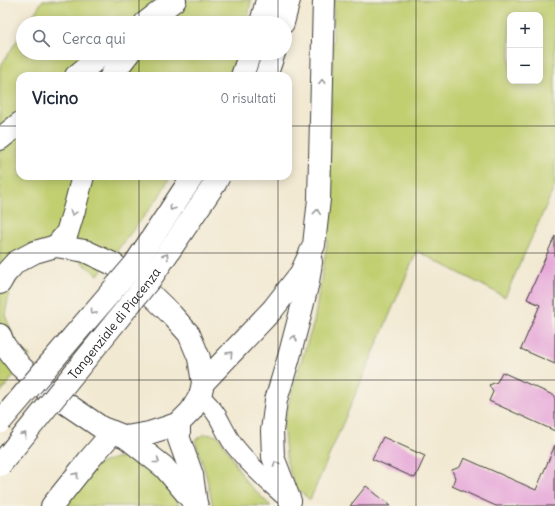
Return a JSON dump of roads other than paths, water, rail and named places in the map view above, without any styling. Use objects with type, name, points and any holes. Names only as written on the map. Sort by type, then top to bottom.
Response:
[{"type":"main road","points":[[263,16],[267,0]]},
{"type":"main road","points":[[285,16],[289,0]]},
{"type":"main road","points":[[293,503],[273,457],[272,431],[276,400],[289,357],[308,282],[314,245],[319,199],[324,0]]},
{"type":"main road","points":[[81,72],[95,60]]},
{"type":"main road","points":[[114,72],[124,60]]},
{"type":"main road","points":[[243,72],[248,60]]},
{"type":"main road","points":[[267,72],[272,60]]},
{"type":"main road","points":[[0,139],[16,126]]},
{"type":"main road","points":[[56,246],[67,232],[82,180]]},
{"type":"main road","name":"Tangenziale di Piacenza","points":[[0,422],[134,265],[190,180]]},
{"type":"main road","name":"Tangenziale di Piacenza","points":[[0,465],[151,278],[217,180]]},
{"type":"main road","points":[[52,506],[83,466],[120,435],[149,433],[179,423],[191,411],[202,389],[301,273],[314,245]]},
{"type":"main road","points":[[0,283],[5,274],[8,260],[56,246],[85,251],[113,264],[138,282],[189,334],[200,358],[202,389]]},
{"type":"main road","points":[[0,335],[4,345],[20,366],[46,390],[97,424],[120,435],[164,467],[196,505]]},
{"type":"main road","points":[[179,423],[179,439],[192,475],[196,505]]},
{"type":"street","points":[[202,389],[210,405],[239,452],[267,481],[293,503]]}]
